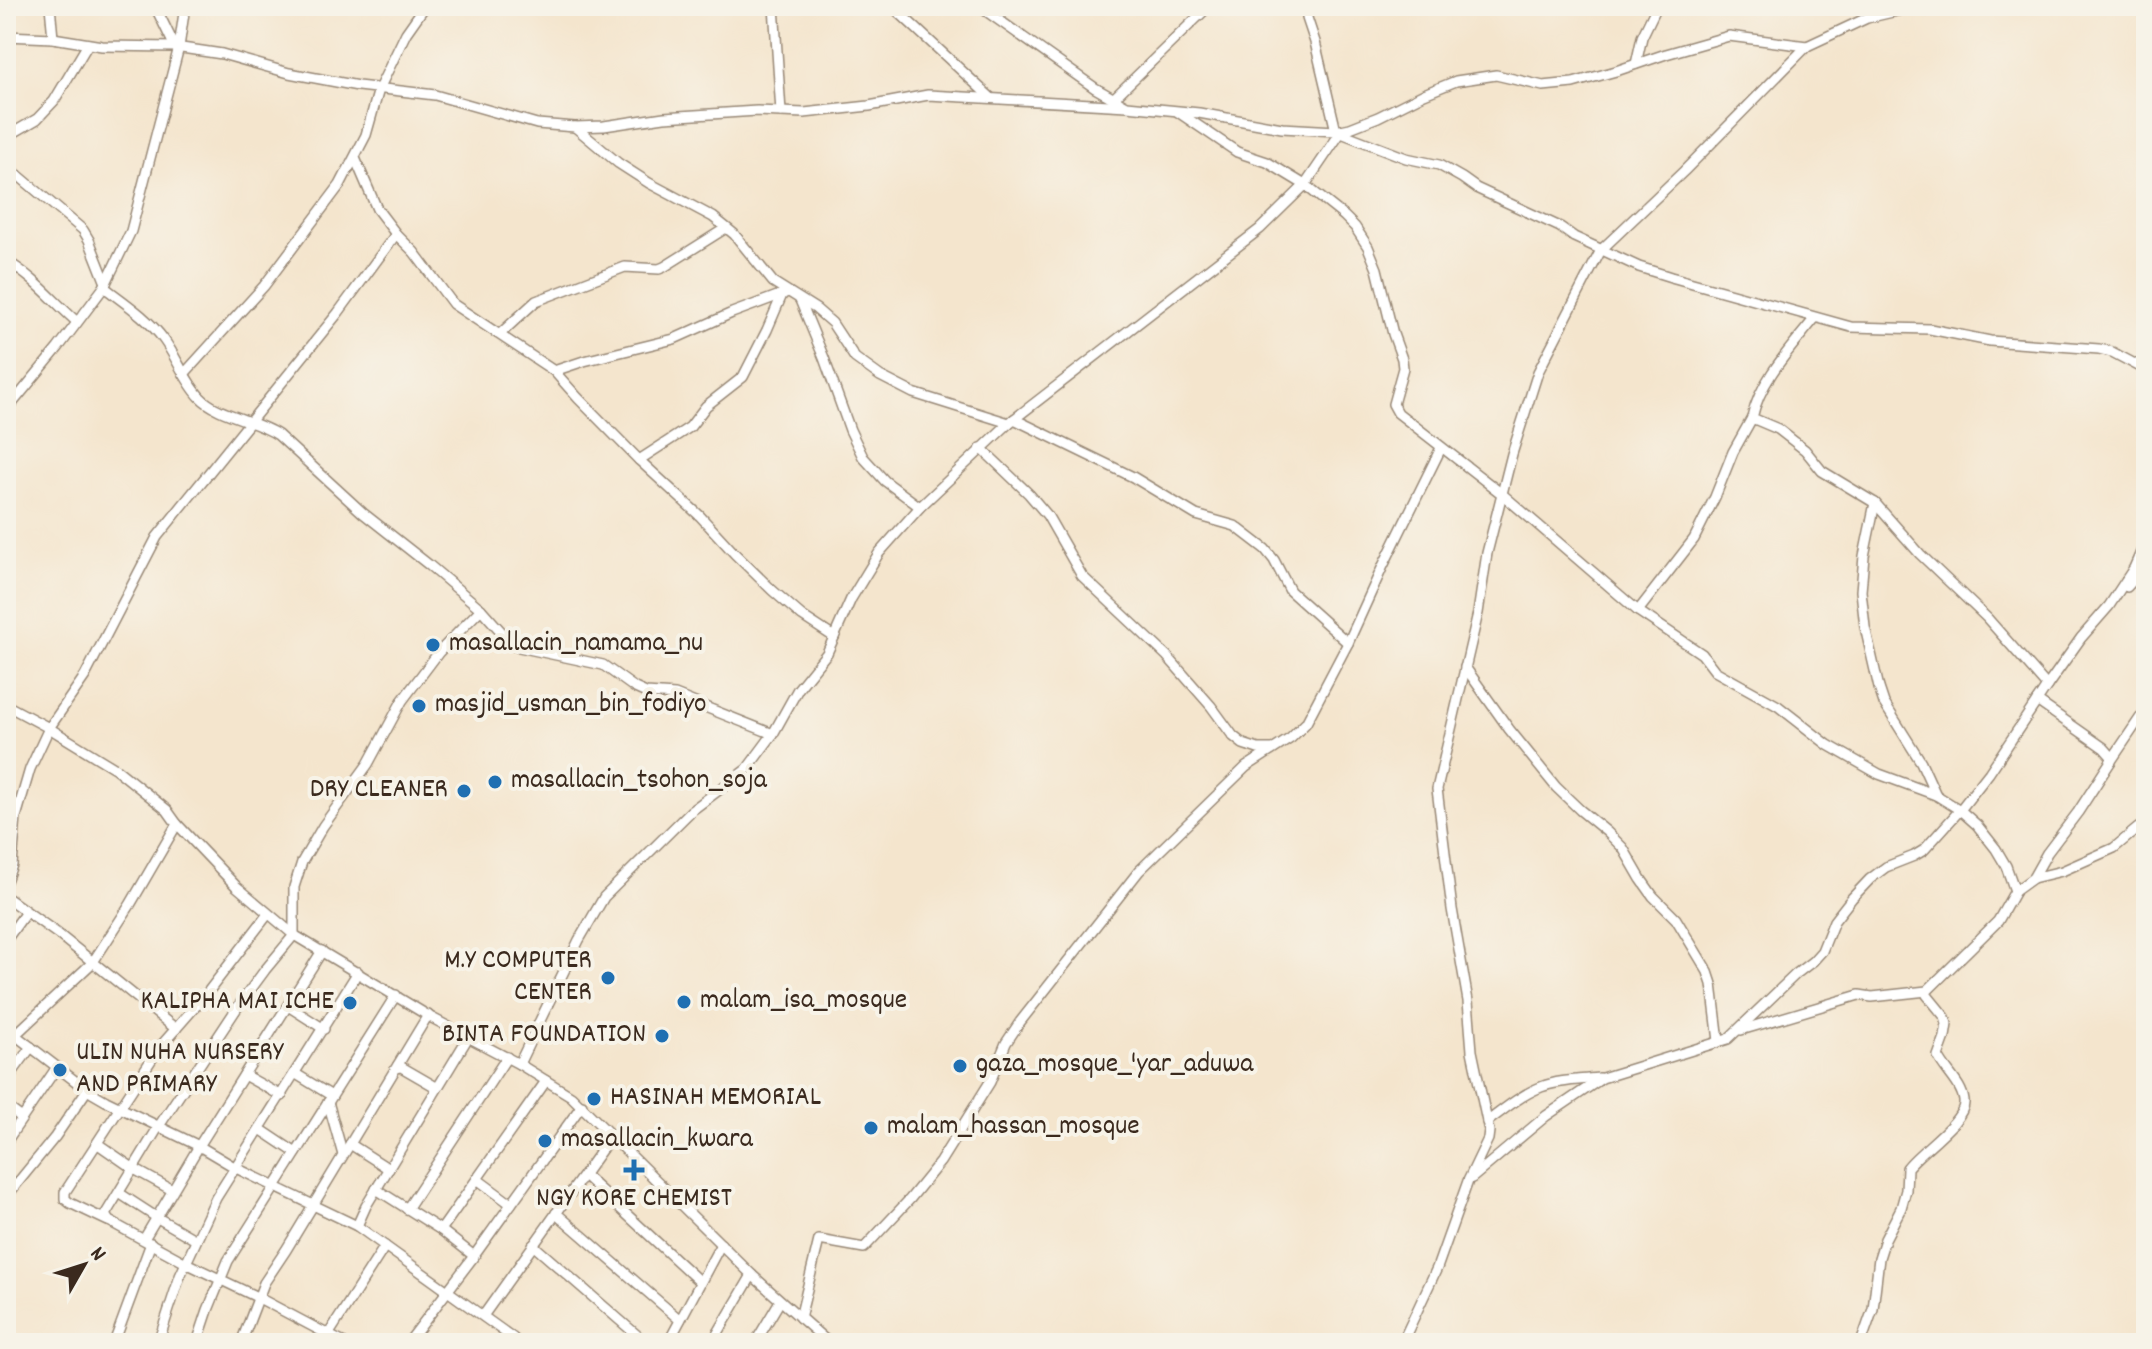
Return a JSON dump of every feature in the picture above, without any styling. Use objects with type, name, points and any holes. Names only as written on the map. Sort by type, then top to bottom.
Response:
[{"type":"street","points":[[155,6],[177,47]]},
{"type":"street","points":[[6,411],[105,285],[131,231],[185,6]]},
{"type":"street","points":[[184,374],[264,286],[340,185],[366,135],[379,89],[406,33],[425,6]]},
{"type":"street","points":[[774,6],[781,112]]},
{"type":"street","points":[[892,6],[991,98]]},
{"type":"street","points":[[979,6],[1095,88],[1127,106]]},
{"type":"street","points":[[1114,98],[1209,6]]},
{"type":"street","points":[[519,1064],[579,940],[604,897],[691,811],[747,769],[773,734],[798,689],[820,663],[851,599],[879,553],[920,507],[1012,421],[1260,229],[1305,185],[1338,131],[1307,18],[1308,6]]},
{"type":"street","points":[[1636,64],[1642,37],[1657,6]]},
{"type":"street","points":[[1402,1343],[1437,1268],[1489,1131],[1472,1051],[1468,1001],[1437,796],[1439,775],[1478,613],[1487,553],[1512,454],[1538,372],[1601,250],[1807,46],[1867,18],[1918,6]]},
{"type":"street","points":[[51,7],[53,38]]},
{"type":"street","points":[[6,36],[53,38],[102,46],[177,47],[222,54],[289,73],[379,89],[435,95],[537,124],[575,127],[757,111],[804,113],[869,106],[915,95],[1127,106],[1282,128],[1338,131],[1378,117],[1456,81],[1496,75],[1543,86],[1573,83],[1729,36],[1807,46]]},
{"type":"street","points":[[6,137],[37,119],[54,101],[88,44]]},
{"type":"street","points":[[1177,111],[1237,152],[1276,167],[1305,185],[1355,227],[1377,269],[1402,359],[1403,368],[1394,409],[1502,494],[1638,611],[1702,654],[1715,671],[1778,706],[1828,745],[1879,774],[1936,795],[1960,810],[1996,849],[2015,891]]},
{"type":"street","points":[[575,127],[618,163],[713,217],[734,234],[785,294],[816,309],[832,323],[855,358],[880,376],[913,393],[1012,421],[1133,477],[1196,515],[1235,526],[1265,549],[1290,591],[1348,643]]},
{"type":"street","points":[[1338,131],[1406,158],[1439,165],[1496,198],[1639,267],[1851,327],[1930,329],[1990,341],[2099,349],[2112,352],[2146,370]]},
{"type":"street","points":[[355,158],[377,209],[453,304],[554,371],[639,460],[700,516],[772,590],[802,616],[834,637]]},
{"type":"street","points":[[6,165],[83,230],[105,285],[164,339],[200,397],[208,404],[278,435],[363,513],[481,609],[514,646],[603,665],[646,693],[675,695],[773,734]]},
{"type":"street","points":[[500,334],[536,301],[625,267],[664,267],[726,228]]},
{"type":"street","points":[[6,881],[12,865],[16,817],[30,769],[49,728],[85,676],[157,537],[338,313],[396,234]]},
{"type":"street","points":[[6,261],[34,279],[77,322]]},
{"type":"street","points":[[554,371],[674,339],[785,294]]},
{"type":"street","points":[[639,460],[690,427],[706,406],[743,377],[785,294]]},
{"type":"street","points":[[800,300],[863,457],[885,481],[920,507]]},
{"type":"street","points":[[1638,611],[1694,539],[1770,376],[1815,318]]},
{"type":"street","points":[[6,389],[19,395]]},
{"type":"street","points":[[1752,418],[1778,429],[1805,450],[1822,471],[1875,503],[1920,554],[1987,618],[2047,686]]},
{"type":"street","points":[[981,448],[1047,515],[1088,582],[1167,656],[1233,736],[1243,744],[1258,749],[1275,749]]},
{"type":"street","points":[[800,1318],[819,1240],[864,1248],[940,1162],[990,1082],[1006,1043],[1020,1022],[1139,871],[1246,767],[1291,738],[1306,723],[1348,643],[1441,448]]},
{"type":"street","points":[[1875,503],[1864,556],[1861,591],[1865,627],[1884,703],[1921,762],[1936,795]]},
{"type":"street","points":[[2109,606],[2134,568],[2146,541]]},
{"type":"street","points":[[1487,1122],[1543,1086],[1602,1078],[1728,1039],[1738,1031],[1822,951],[1834,921],[1870,879],[1886,867],[1924,850],[1960,810],[1989,773],[2081,638],[2146,566]]},
{"type":"street","points":[[109,1221],[105,1215],[159,1126],[237,1008],[294,935],[294,887],[302,862],[314,841],[368,764],[402,701],[439,652],[481,609]]},
{"type":"street","points":[[1465,667],[1509,729],[1556,787],[1623,848],[1641,879],[1676,919],[1708,972],[1719,1041]]},
{"type":"street","points":[[2037,701],[2109,752],[2111,761]]},
{"type":"street","points":[[6,705],[116,769],[167,810],[236,886],[294,935],[428,1015],[519,1064],[582,1105],[752,1275],[829,1343]]},
{"type":"street","points":[[2033,878],[2140,718],[2146,714]]},
{"type":"street","points":[[15,1035],[93,962],[177,824]]},
{"type":"street","points":[[1738,1031],[1859,995],[1872,997],[1927,991],[1998,921],[2015,891],[2033,878],[2062,871],[2093,858],[2121,844],[2138,828],[2146,828]]},
{"type":"street","points":[[6,897],[58,934],[176,1029]]},
{"type":"street","points":[[6,940],[26,912]]},
{"type":"street","points":[[268,914],[208,992],[159,1048],[64,1196],[70,1203],[257,1297],[326,1338],[344,1343]]},
{"type":"street","points":[[114,1343],[156,1217],[322,951]]},
{"type":"street","points":[[158,1343],[186,1263],[216,1198],[358,972]]},
{"type":"street","points":[[1861,1343],[1873,1309],[1879,1258],[1906,1190],[1907,1168],[1957,1119],[1963,1109],[1961,1093],[1938,1056],[1945,1037],[1945,1017],[1927,991]]},
{"type":"street","points":[[197,1343],[220,1279],[239,1241],[396,995]]},
{"type":"street","points":[[288,1006],[324,1029]]},
{"type":"street","points":[[241,1343],[264,1283],[428,1015]]},
{"type":"street","points":[[6,1028],[87,1090],[236,1168],[357,1226],[517,1343]]},
{"type":"street","points":[[357,1226],[436,1087],[469,1036]]},
{"type":"street","points":[[7,1076],[31,1047]]},
{"type":"street","points":[[407,1209],[507,1057]]},
{"type":"street","points":[[398,1065],[436,1087]]},
{"type":"street","points":[[6,1142],[57,1067]]},
{"type":"street","points":[[296,1074],[330,1099],[343,1155]]},
{"type":"street","points":[[244,1075],[282,1096]]},
{"type":"street","points":[[1468,1181],[1546,1116],[1602,1078]]},
{"type":"street","points":[[441,1230],[546,1081]]},
{"type":"street","points":[[6,1197],[55,1137],[87,1090]]},
{"type":"street","points":[[408,1343],[582,1105]]},
{"type":"street","points":[[6,1106],[22,1118]]},
{"type":"street","points":[[260,1129],[296,1153]]},
{"type":"street","points":[[483,1316],[612,1135]]},
{"type":"street","points":[[98,1144],[172,1190]]},
{"type":"street","points":[[350,1144],[389,1169]]},
{"type":"street","points":[[584,1175],[700,1282]]},
{"type":"street","points":[[477,1179],[511,1204]]},
{"type":"street","points":[[376,1189],[441,1230],[474,1256]]},
{"type":"street","points":[[119,1193],[196,1240]]},
{"type":"street","points":[[556,1213],[680,1320]]},
{"type":"street","points":[[668,1343],[721,1244]]},
{"type":"street","points":[[533,1245],[646,1343]]},
{"type":"street","points":[[326,1338],[385,1246]]},
{"type":"street","points":[[712,1343],[752,1275]]},
{"type":"street","points":[[755,1343],[780,1301]]},
{"type":"place","name":"masallacin_namama_nu","points":[[433,645]]},
{"type":"place","name":"masjid_usman_bin_fodiyo","points":[[419,706]]},
{"type":"place","name":"masallacin_tsohon_soja","points":[[495,782]]},
{"type":"place","name":"DRY CLEANER","points":[[464,791]]},
{"type":"place","name":"M.Y COMPUTER CENTER","points":[[608,978]]},
{"type":"place","name":"malam_isa_mosque","points":[[684,1002]]},
{"type":"place","name":"KALIPHA MAI ICHE","points":[[350,1003]]},
{"type":"place","name":"BINTA FOUNDATION","points":[[662,1036]]},
{"type":"place","name":"gaza_mosque_'yar_aduwa","points":[[960,1066]]},
{"type":"place","name":"ULIN NUHA NURSERY AND PRIMARY","points":[[60,1070]]},
{"type":"place","name":"HASINAH MEMORIAL","points":[[594,1099]]},
{"type":"place","name":"malam_hassan_mosque","points":[[871,1128]]},
{"type":"place","name":"masallacin_kwara","points":[[545,1141]]},
{"type":"place","name":"NGY KORE CHEMIST","points":[[634,1170]]}]
